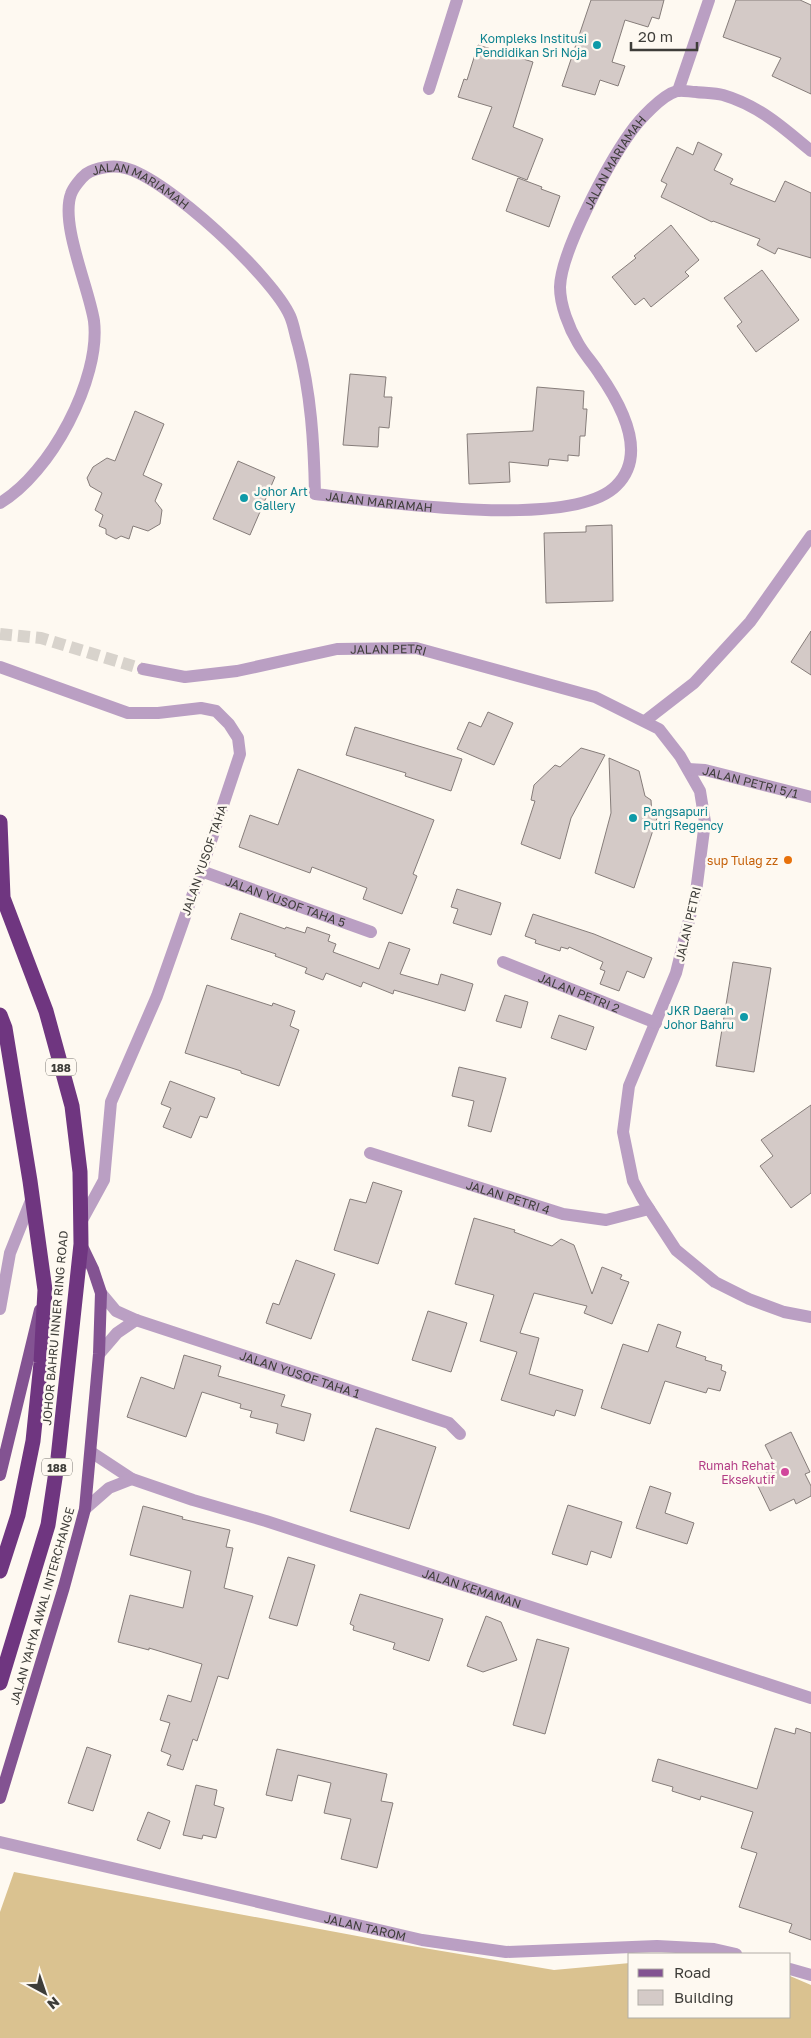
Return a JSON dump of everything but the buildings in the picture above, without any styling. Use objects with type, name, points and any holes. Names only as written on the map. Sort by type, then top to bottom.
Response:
[{"type":"highway","name":"JOHOR BAHRU INNER RING ROAD","points":[[0,822],[2,893],[46,1011],[72,1106],[80,1172],[80,1244],[58,1458],[48,1525],[0,1683]]},
{"type":"highway","name":"JOHOR BAHRU INNER RING ROAD","points":[[0,1015],[5,1028],[45,1290],[33,1441],[18,1515],[0,1571]]},
{"type":"main road","name":"JALAN YAHYA AWAL INTERCHANGE","points":[[0,1798],[64,1587],[85,1509],[99,1354],[101,1293],[93,1269],[80,1244]]},
{"type":"main road","points":[[0,1476],[20,1386],[45,1290]]},
{"type":"street","points":[[429,89],[456,0]]},
{"type":"street","points":[[710,0],[678,91],[722,94],[759,110],[811,151]]},
{"type":"street","name":"JALAN MARIAMAH","points":[[0,503],[11,497],[37,470],[57,443],[72,416],[85,384],[93,354],[94,322],[68,219],[71,193],[86,174],[106,167],[126,168],[160,185],[203,218],[268,282],[286,309],[292,324],[308,387],[314,452],[315,494],[442,508],[533,510],[587,502],[602,496],[616,486],[625,475],[630,461],[630,436],[623,416],[605,383],[578,343],[564,312],[560,287],[569,251],[582,219],[617,151],[639,120],[658,103],[678,91]]},
{"type":"street","points":[[645,721],[694,683],[750,622],[811,536]]},
{"type":"street","name":"JALAN PETRI","points":[[143,669],[185,677],[237,671],[337,649],[416,648],[595,697],[659,729],[680,756],[700,791],[705,822],[696,892],[676,973],[629,1086],[623,1132],[634,1181],[649,1209],[676,1250],[715,1282],[749,1300],[776,1309],[811,1317]]},
{"type":"street","name":"JALAN YUSOF TAHA","points":[[0,667],[128,713],[158,713],[201,708],[216,711],[229,724],[238,738],[240,754],[201,871],[157,996],[111,1102],[104,1180],[80,1224]]},
{"type":"street","name":"JALAN PETRI 5/1","points":[[688,769],[705,770],[811,797]]},
{"type":"street","name":"JALAN YUSOF TAHA 5","points":[[201,871],[371,932]]},
{"type":"street","name":"JALAN PETRI 2","points":[[503,962],[656,1023]]},
{"type":"street","name":"JALAN PETRI 4","points":[[370,1153],[563,1214],[606,1220],[649,1209]]},
{"type":"street","points":[[0,1309],[10,1253],[32,1198]]},
{"type":"street","name":"JALAN YUSOF TAHA 1","points":[[101,1293],[116,1310],[136,1320],[449,1423],[460,1434]]},
{"type":"street","points":[[99,1354],[117,1333],[136,1320]]},
{"type":"street","name":"JALAN KEMAMAN","points":[[91,1452],[132,1479],[193,1500],[275,1524],[811,1698]]},
{"type":"street","points":[[85,1509],[110,1488],[132,1479]]},
{"type":"street","name":"JALAN TAROM","points":[[0,1842],[422,1940],[506,1952],[657,1946],[714,1949],[732,1953]]},
{"type":"street","points":[[791,1969],[811,1976]]},
{"type":"shaded area","points":[[14,1872],[400,1944],[554,1970],[628,1963],[628,2018],[791,2018],[791,1976],[811,1985],[811,2038],[0,2038],[0,1912]]},
{"type":"tunnel","points":[[0,634],[41,638],[143,669]]},
{"type":"place","name":"Kompleks Institusi Pendidikan Sri Noja","points":[[597,45]]},
{"type":"place","name":"Johor Art Gallery","points":[[244,498]]},
{"type":"place","name":"Pangsapuri Putri Regency","points":[[633,818]]},
{"type":"place","name":"sup Tulag zz","points":[[788,860]]},
{"type":"place","name":"JKR Daerah Johor Bahru","points":[[744,1017]]},
{"type":"place","name":"Rumah Rehat Eksekutif","points":[[785,1472]]}]
